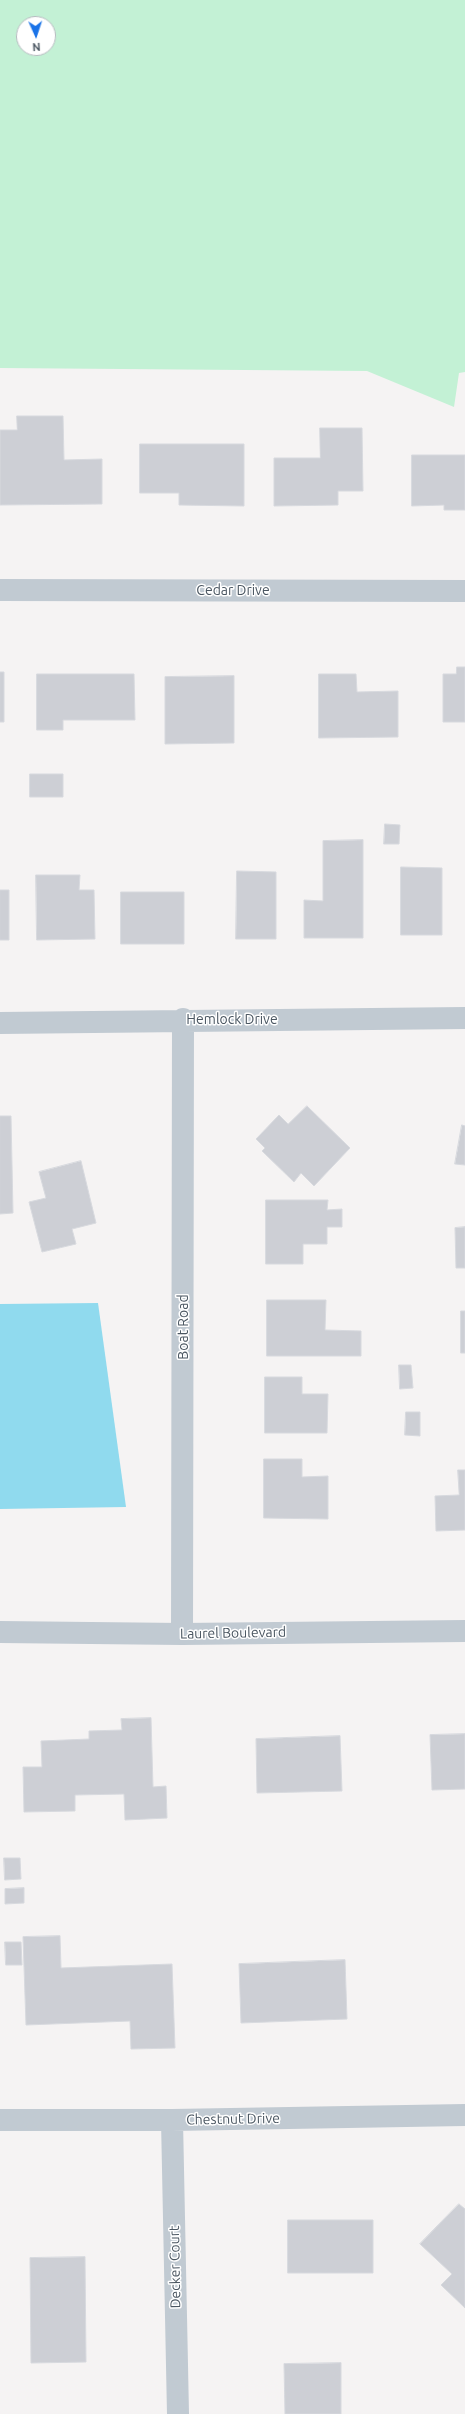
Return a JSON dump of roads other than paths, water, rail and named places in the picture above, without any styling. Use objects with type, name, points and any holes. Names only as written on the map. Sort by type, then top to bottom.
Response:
[{"type":"street","name":"Cedar Drive","points":[[0,590],[465,591]]},
{"type":"street","name":"Hemlock Drive","points":[[0,1023],[183,1019],[465,1018]]},
{"type":"street","name":"Boat Road","points":[[182,1634],[183,1019]]},
{"type":"street","name":"Laurel Boulevard","points":[[0,1632],[182,1634],[465,1631]]},
{"type":"street","name":"Chestnut Drive","points":[[0,2120],[172,2120],[465,2115]]},
{"type":"street","name":"Decker Court","points":[[172,2120],[178,2414]]},
{"type":"water","points":[[98,1303],[126,1507],[0,1509],[0,1304]]}]
